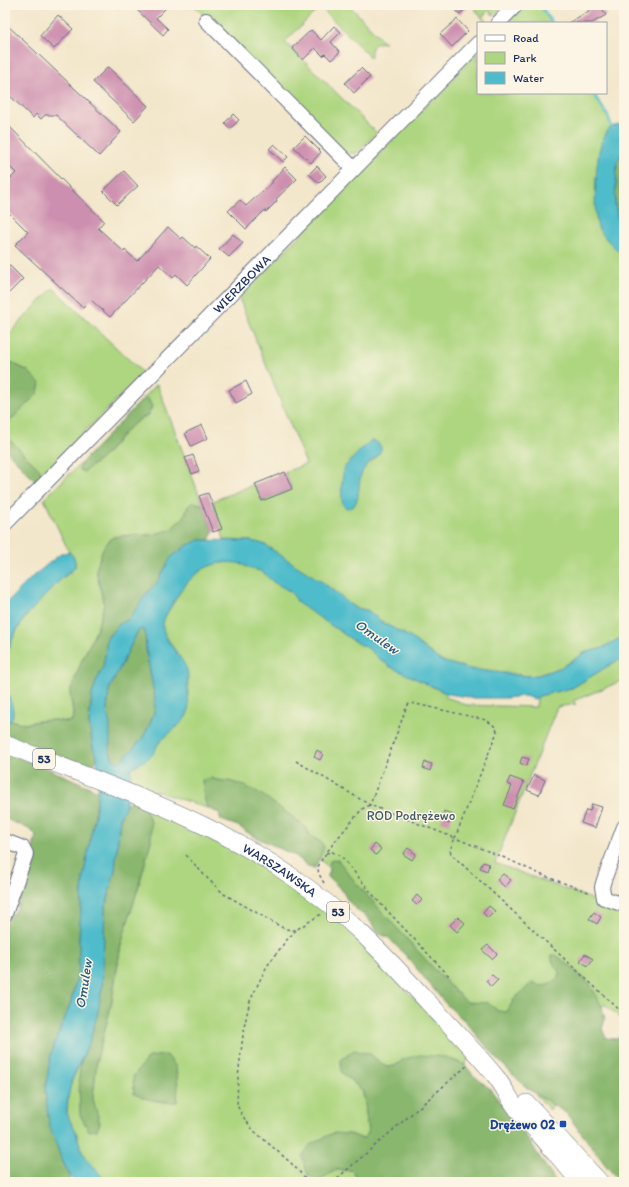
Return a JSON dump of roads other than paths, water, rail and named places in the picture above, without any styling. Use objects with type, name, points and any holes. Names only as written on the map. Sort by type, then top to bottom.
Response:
[{"type":"main road","name":"WARSZAWSKA","points":[[5,744],[139,797],[192,820],[238,843],[280,868],[327,903],[366,937],[389,960],[478,1057],[498,1080],[518,1110],[580,1182]]},
{"type":"main road","name":"WARSZAWSKA","points":[[498,1080],[513,1088],[600,1182]]},
{"type":"street","points":[[499,22],[516,5]]},
{"type":"street","points":[[206,20],[354,168]]},
{"type":"street","name":"WIERZBOWA","points":[[5,524],[477,44]]},
{"type":"street","points":[[624,827],[602,887],[604,898],[624,905]]},
{"type":"street","points":[[5,841],[23,848],[26,854],[5,914]]},
{"type":"water","points":[[624,122],[624,149],[617,162],[615,205],[619,223],[624,232],[624,257],[602,234],[598,227],[596,221],[595,202],[599,151],[602,141],[607,131],[611,127]]},
{"type":"water","points":[[373,440],[380,446],[380,452],[362,472],[358,497],[354,506],[346,508],[343,505],[342,500],[342,482],[345,467],[369,442]]},
{"type":"water","name":"Omulew","points":[[199,540],[251,541],[264,544],[321,581],[355,608],[367,610],[385,624],[410,637],[441,661],[470,669],[528,676],[538,675],[562,667],[586,652],[600,649],[624,636],[624,658],[572,688],[539,696],[533,699],[525,696],[506,698],[475,698],[448,694],[389,666],[367,648],[357,643],[298,603],[289,591],[260,571],[251,569],[243,564],[226,562],[207,567],[192,577],[170,607],[163,625],[164,633],[187,670],[189,703],[188,712],[182,722],[159,743],[151,756],[130,769],[131,773],[126,804],[120,818],[115,870],[105,910],[102,988],[97,1016],[89,1043],[72,1080],[68,1097],[67,1113],[75,1129],[82,1152],[106,1182],[74,1182],[61,1158],[49,1124],[45,1091],[51,1053],[71,1002],[79,969],[79,937],[83,878],[98,791],[97,757],[93,748],[89,723],[92,695],[103,667],[107,638],[118,625],[129,619],[147,593],[157,583],[171,557],[186,546]],"holes":[[[141,629],[144,630],[146,650],[155,698],[155,710],[142,739],[119,762],[112,758],[110,750],[110,725],[107,711],[109,690],[138,631]]]},
{"type":"water","points":[[69,552],[74,559],[75,567],[61,579],[25,617],[17,629],[8,648],[5,666],[5,604],[31,578],[54,559],[62,553]]},
{"type":"water","points":[[5,677],[13,713],[11,721],[5,722]]},
{"type":"waterway","points":[[540,5],[551,22]]},
{"type":"waterway","points":[[594,94],[608,116],[612,127]]},
{"type":"place","name":"Drężewo 02","points":[[563,1124]]},
{"type":"park label","name":"ROD Podrężewo","points":[[411,815]]}]
